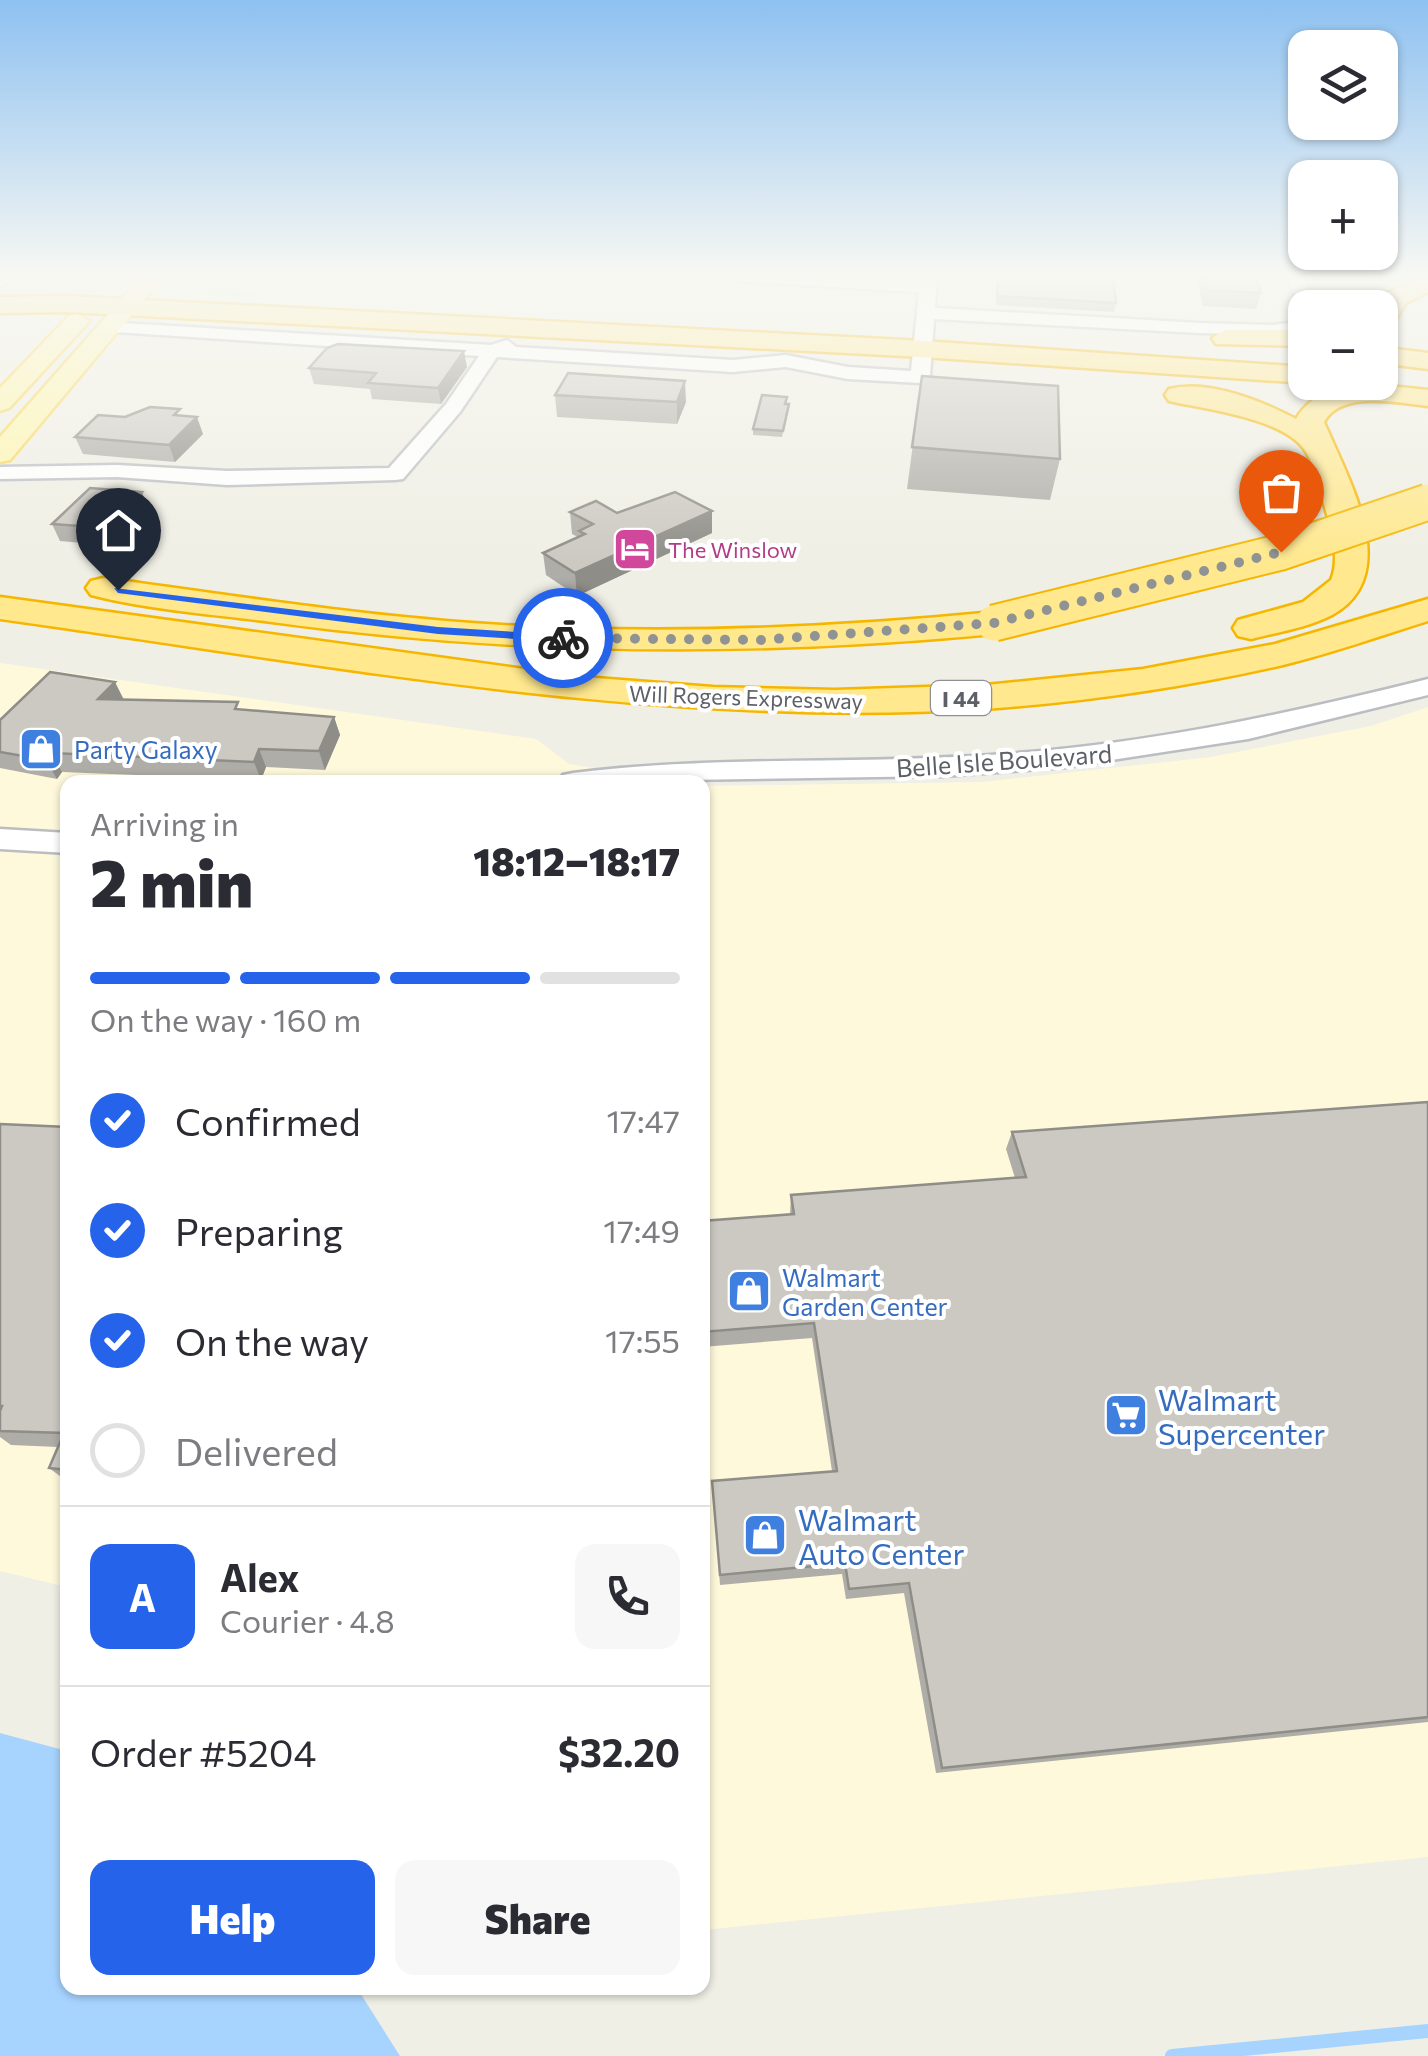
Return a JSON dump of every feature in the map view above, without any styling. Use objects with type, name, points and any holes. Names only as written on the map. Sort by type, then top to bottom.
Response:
[{"type":"highway","points":[[947,372],[953,380]]},
{"type":"highway","points":[[1398,386],[1428,390]]},
{"type":"highway","points":[[485,677],[797,680],[933,675],[1052,663],[1184,642],[1300,616],[1337,595],[1353,566],[1345,525],[1308,422],[1311,414],[1327,402],[1374,393],[1428,398]]},
{"type":"highway","points":[[1160,394],[1244,404],[1279,418],[1318,444]]},
{"type":"highway","points":[[994,623],[1281,552],[1428,502]]},
{"type":"highway","points":[[0,574],[315,616],[502,636],[760,640],[994,623],[1134,602],[1261,576],[1333,556],[1428,521]]},
{"type":"highway","name":"Will Rogers Expressway","points":[[0,608],[583,690],[728,700],[914,701],[1072,689],[1217,668],[1349,637],[1428,610]]},
{"type":"main road","points":[[0,404],[30,372]]},
{"type":"main road","points":[[0,454],[63,372]]},
{"type":"street","points":[[0,473],[117,471],[228,478],[395,474],[453,408],[478,372]]},
{"type":"street","name":"Belle Isle Boulevard","points":[[622,775],[707,769],[946,767],[1108,754],[1337,713],[1428,688]]},
{"type":"street","points":[[0,838],[60,842]]},
{"type":"shaded area","points":[[0,663],[536,739],[569,764],[638,775],[60,775],[60,1585],[0,1571]]},
{"type":"shaded area","points":[[1428,707],[1428,1857],[710,1929],[710,786],[982,782],[1211,757],[1371,726]]},
{"type":"water","points":[[0,1733],[60,1749],[60,1995],[361,1995],[400,2056],[0,2056]]},
{"type":"building","points":[[362,372],[449,372],[438,388],[368,383],[376,373]]},
{"type":"building","points":[[568,373],[685,381],[677,402],[555,395]]},
{"type":"building","points":[[922,376],[1058,386],[1060,459],[912,447]]},
{"type":"building","points":[[762,395],[787,397],[783,431],[753,429]]},
{"type":"building","points":[[150,407],[180,409],[174,415],[197,417],[169,445],[75,437],[98,415],[125,417]]},
{"type":"building","points":[[90,488],[142,492],[108,528],[52,524]]},
{"type":"building","points":[[675,492],[712,511],[575,573],[543,553],[585,534],[579,531],[593,524],[570,512],[596,501],[617,513]]},
{"type":"building","points":[[50,672],[115,682],[98,699],[238,702],[235,709],[334,717],[319,751],[259,749],[254,762],[52,753],[46,760],[0,752],[0,720]]},
{"type":"building","name":"Walmart Supercenter","points":[[1428,1102],[1428,1717],[942,1768],[909,1583],[849,1589],[845,1563],[720,1575],[712,1481],[837,1471],[814,1323],[710,1331],[710,1220],[794,1214],[791,1195],[1026,1177],[1012,1132]]},
{"type":"building","points":[[0,1124],[60,1127],[60,1433],[0,1431]]},
{"type":"building","points":[[60,1442],[60,1469],[49,1468]]},
{"type":"waterway","points":[[1172,2056],[1428,2031]]},
{"type":"way so far","points":[[563,638],[760,640],[888,634],[994,623],[1281,552]]},
{"type":"place","name":"The Winslow","points":[[635,549]]},
{"type":"place","name":"Party Galaxy","points":[[41,749]]},
{"type":"place","name":"Walmart Garden Center","points":[[749,1291]]},
{"type":"place","name":"Walmart Supercenter","points":[[1126,1415]]},
{"type":"place","name":"Walmart Auto Center","points":[[765,1535]]},
{"type":"route","points":[[118,590],[438,631],[563,638]]}]
